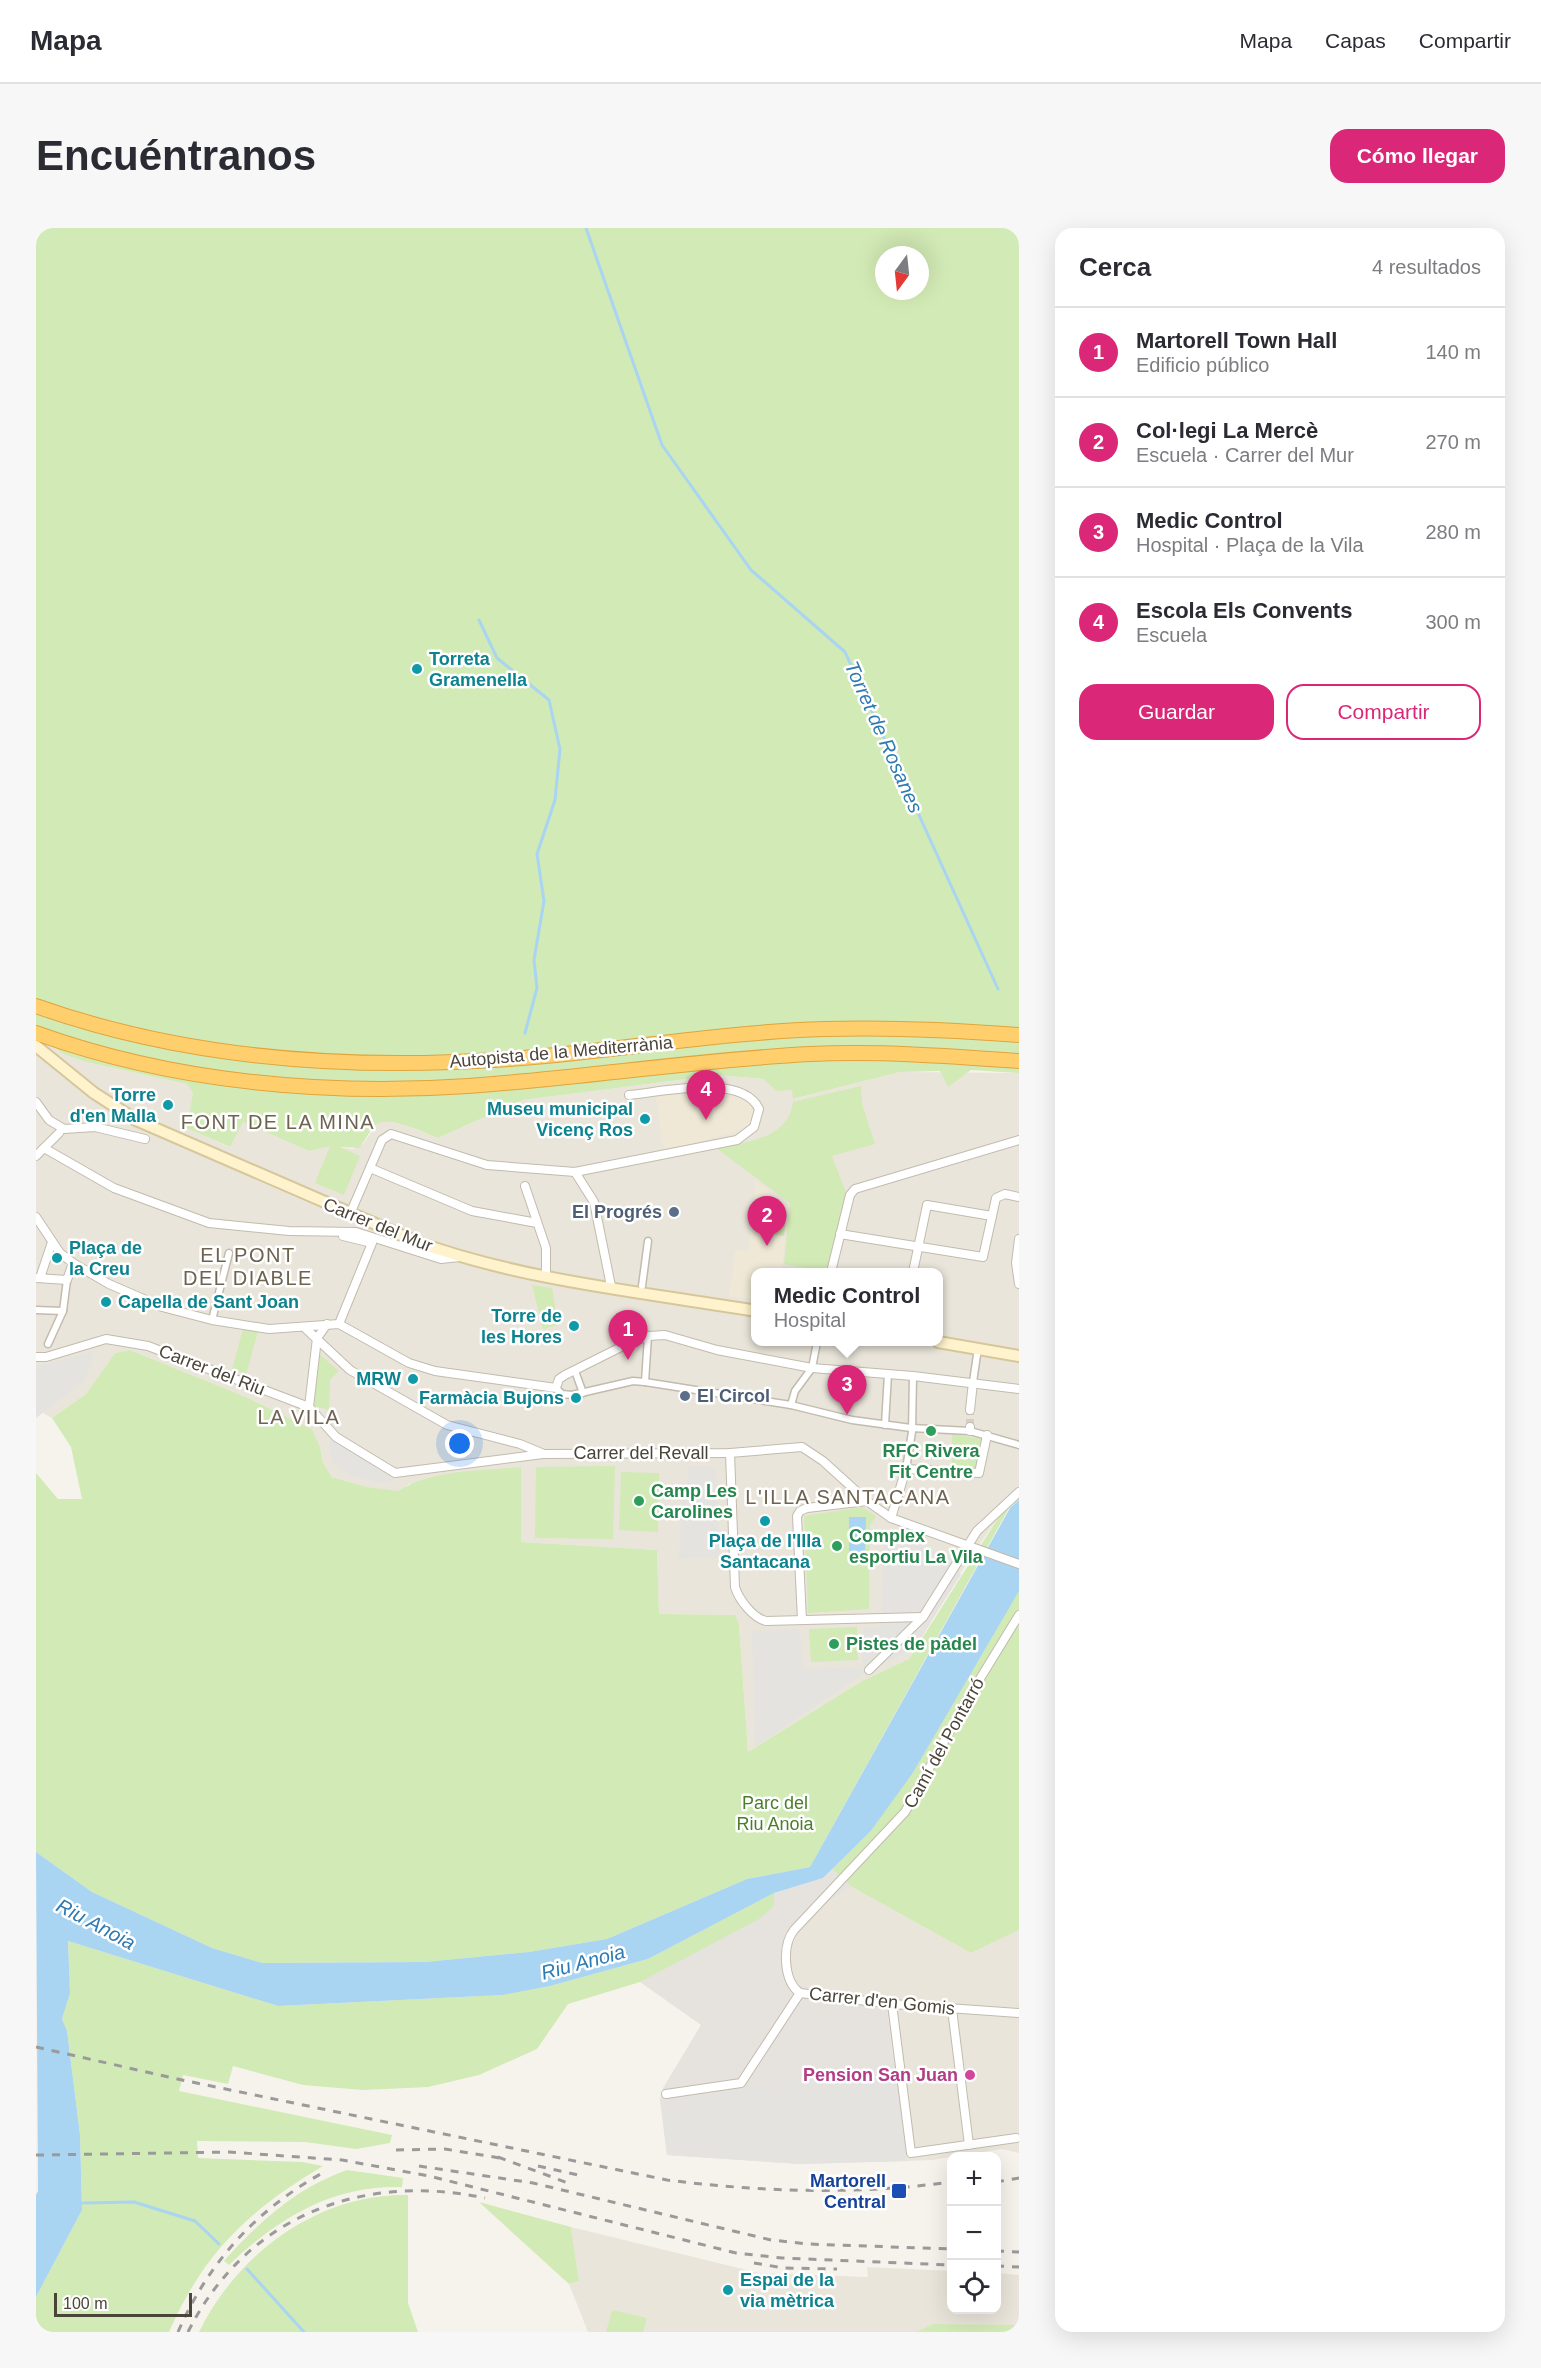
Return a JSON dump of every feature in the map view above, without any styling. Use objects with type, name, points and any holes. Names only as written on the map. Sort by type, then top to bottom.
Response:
[{"type":"highway","name":"Autopista de la Mediterrània","points":[[36,1006],[101,1026],[191,1046],[265,1057],[320,1061],[446,1062],[523,1058],[823,1029],[953,1030],[1019,1035]]},
{"type":"highway","name":"Autopista de la Mediterrània","points":[[36,1034],[139,1062],[290,1085],[413,1088],[526,1082],[800,1055],[949,1056],[1019,1061]]},
{"type":"main road","name":"Carrer del Mur","points":[[36,1046],[102,1099],[136,1120],[350,1214],[460,1257],[546,1275],[751,1310]]},
{"type":"main road","points":[[943,1342],[1019,1354]]},
{"type":"street","points":[[350,1214],[382,1140],[391,1134],[487,1165],[575,1172],[737,1140],[754,1127],[759,1109],[748,1094],[721,1087],[630,1095]]},
{"type":"street","points":[[36,1102],[49,1120],[64,1130],[95,1127],[146,1139]]},
{"type":"street","points":[[36,1156],[59,1133]]},
{"type":"street","points":[[832,1268],[849,1195],[855,1189],[1019,1140]]},
{"type":"street","points":[[44,1148],[114,1188],[208,1223],[356,1232],[441,1259],[460,1257]]},
{"type":"street","points":[[370,1168],[472,1211],[537,1223]]},
{"type":"street","points":[[575,1172],[594,1202],[611,1286]]},
{"type":"street","points":[[525,1186],[546,1248],[546,1275]]},
{"type":"street","points":[[840,1234],[983,1257],[996,1198],[999,1195],[1019,1197]]},
{"type":"street","points":[[914,1268],[927,1205],[992,1216]]},
{"type":"street","points":[[36,1217],[52,1242],[73,1263],[109,1284],[151,1303],[212,1320],[269,1329],[339,1324],[409,1363],[435,1371],[555,1388],[559,1393],[567,1395],[633,1381],[645,1382],[791,1405],[885,1425],[970,1429],[1019,1445]]},
{"type":"street","points":[[327,1232],[372,1243],[339,1324]]},
{"type":"street","points":[[1019,1239],[1016,1263],[1019,1284]]},
{"type":"street","points":[[642,1286],[648,1241]]},
{"type":"street","points":[[52,1242],[38,1278],[67,1280]]},
{"type":"street","points":[[212,1320],[229,1253]]},
{"type":"street","points":[[46,1357],[47,1346],[63,1311],[67,1280],[73,1263]]},
{"type":"street","points":[[36,1310],[63,1311]]},
{"type":"street","points":[[309,1407],[317,1338],[327,1324]]},
{"type":"street","name":"Carrer del Revall","points":[[304,1327],[350,1370],[447,1425],[520,1444],[544,1454],[730,1453],[802,1447],[823,1461],[867,1501],[891,1518],[1019,1564]]},
{"type":"street","points":[[555,1388],[558,1380],[575,1371],[648,1336],[665,1335],[717,1350],[812,1368],[973,1382],[1019,1389]]},
{"type":"street","points":[[645,1382],[648,1336]]},
{"type":"street","name":"Carrer del Riu","points":[[36,1357],[46,1357],[106,1339],[148,1346],[309,1407],[336,1437],[395,1473],[544,1454]]},
{"type":"street","points":[[791,1405],[795,1391],[812,1368],[816,1346]]},
{"type":"street","points":[[970,1410],[978,1348]]},
{"type":"street","points":[[575,1371],[584,1393]]},
{"type":"street","points":[[885,1425],[888,1374]]},
{"type":"street","points":[[891,1518],[906,1469],[911,1428],[913,1376]]},
{"type":"street","points":[[906,1469],[979,1473],[987,1435]]},
{"type":"street","points":[[730,1453],[735,1587],[756,1617],[766,1622],[923,1617]]},
{"type":"street","points":[[869,1670],[923,1617],[968,1544],[981,1527],[1019,1490]]},
{"type":"street","points":[[802,1620],[797,1516],[800,1511],[807,1509],[867,1501]]},
{"type":"street","name":"Camí del Pontarró","points":[[786,1943],[794,1930],[828,1890],[905,1812],[967,1700],[1019,1615]]},
{"type":"street","name":"Carrer d'en Gomis","points":[[786,1943],[791,1984],[800,1992],[892,2004],[1019,2013]]},
{"type":"street","points":[[666,2094],[741,2083],[800,1992]]},
{"type":"street","points":[[892,2004],[911,2153],[1016,2138]]},
{"type":"street","points":[[952,2009],[969,2145]]},
{"type":"shaded area","points":[[36,1034],[63,1054],[86,1062],[187,1084],[193,1093],[186,1128],[229,1147],[243,1122],[309,1151],[327,1146],[353,1149],[363,1144],[377,1124],[382,1121],[402,1124],[438,1138],[523,1100],[718,1075],[765,1079],[776,1091],[792,1089],[794,1099],[900,1072],[1019,1073],[1019,1497],[1000,1515],[968,1561],[909,1659],[862,1681],[748,1752],[739,1624],[735,1615],[659,1614],[657,1550],[521,1542],[521,1507],[409,1484],[398,1492],[367,1487],[332,1477],[323,1463],[320,1447],[312,1429],[246,1397],[130,1350],[115,1353],[86,1394],[52,1418],[41,1412],[36,1414]]},
{"type":"shaded area","points":[[717,1091],[736,1092],[752,1103],[754,1117],[747,1129],[664,1151],[656,1097]]},
{"type":"shaded area","points":[[756,1181],[788,1205],[782,1268],[751,1268],[751,1299],[729,1296],[735,1250],[748,1251]]},
{"type":"shaded area","points":[[93,1351],[92,1363],[83,1382],[36,1418],[36,1367]]},
{"type":"shaded area","points":[[331,1433],[398,1476],[391,1482],[379,1483],[349,1475],[334,1464],[329,1452]]},
{"type":"shaded area","points":[[688,1467],[716,1467],[720,1558],[679,1559],[681,1484],[688,1484]]},
{"type":"shaded area","points":[[884,1534],[950,1555],[961,1575],[913,1649],[869,1670],[755,1747],[752,1631],[800,1629],[803,1669],[863,1667],[863,1628],[881,1627]]},
{"type":"shaded area","points":[[832,1869],[852,1887],[806,1918],[789,1942],[796,1984],[886,2001],[907,2161],[800,2164],[667,2155],[660,2099],[663,2088],[701,2025],[640,1982],[774,1906],[774,1893],[823,1878]]},
{"type":"shaded area","points":[[852,1887],[971,1953],[1019,1930],[1019,2153],[1002,2149],[983,2152],[947,2152],[947,2158],[907,2161],[886,2001],[796,1984],[789,1942],[806,1918]]},
{"type":"shaded area","points":[[894,2060],[907,2161],[800,2164],[667,2155],[660,2099],[741,2089]]},
{"type":"shaded area","points":[[571,2227],[759,2273],[868,2277],[867,2267],[947,2271],[947,2314],[1001,2314],[1001,2273],[1019,2275],[1019,2325],[933,2324],[916,2332],[588,2332],[569,2284],[579,2281]]},
{"type":"green space","points":[[36,228],[1019,228],[1019,1073],[971,1070],[948,1087],[940,1071],[900,1072],[793,1099],[792,1090],[776,1091],[764,1079],[718,1075],[523,1100],[438,1138],[406,1125],[381,1122],[374,1127],[359,1148],[340,1147],[360,1156],[344,1195],[315,1183],[330,1146],[309,1151],[243,1122],[230,1147],[186,1128],[193,1093],[187,1084],[86,1062],[63,1054],[36,1034]]},
{"type":"green space","points":[[861,1086],[862,1104],[875,1144],[832,1156],[847,1195],[829,1268],[806,1268],[784,1264],[790,1203],[716,1148],[752,1141],[774,1132],[789,1115],[793,1102]]},
{"type":"green space","points":[[768,1210],[787,1212],[784,1236],[765,1234]]},
{"type":"green space","points":[[532,1285],[552,1288],[558,1325],[543,1329]]},
{"type":"green space","points":[[243,1329],[258,1331],[246,1375],[232,1369]]},
{"type":"green space","name":"Parc del Riu Anoia","points":[[130,1350],[246,1397],[312,1429],[320,1447],[323,1463],[332,1477],[367,1487],[398,1491],[442,1475],[521,1467],[521,1542],[657,1550],[659,1614],[735,1615],[739,1624],[748,1752],[862,1681],[909,1659],[1000,1515],[1019,1497],[1019,1500],[1009,1508],[810,1867],[747,1879],[607,1939],[529,1952],[425,1962],[261,1963],[212,1948],[92,1892],[36,1852],[36,1473],[58,1499],[82,1499],[71,1447],[52,1418],[86,1394],[115,1353]]},
{"type":"green space","points":[[318,1353],[339,1371],[330,1380],[329,1410],[314,1406]]},
{"type":"green space","points":[[952,1434],[984,1439],[978,1468],[952,1465]]},
{"type":"green space","points":[[615,1466],[613,1539],[535,1538],[536,1467]]},
{"type":"green space","name":"Camp Les Carolines","points":[[621,1472],[659,1473],[658,1532],[619,1530]]},
{"type":"green space","name":"Complex esportiu La Vila","points":[[862,1507],[876,1516],[870,1525],[869,1609],[808,1613],[804,1516]]},
{"type":"green space","points":[[1019,1591],[1019,1930],[971,1953],[852,1887],[832,1869],[870,1832]]},
{"type":"green space","name":"Pistes de pàdel","points":[[857,1627],[858,1660],[811,1662],[809,1629]]},
{"type":"green space","points":[[774,1893],[774,1906],[759,1919],[640,1982],[568,2004],[537,2049],[479,2075],[428,2087],[363,2090],[303,2085],[233,2066],[228,2084],[183,2075],[179,2091],[392,2135],[390,2143],[356,2149],[305,2142],[197,2141],[198,2158],[302,2162],[323,2166],[273,2199],[231,2236],[197,2278],[169,2332],[36,2332],[36,2297],[82,2210],[80,2135],[67,2031],[62,2019],[70,1993],[68,1941],[278,2006],[501,1995],[550,1986],[648,1959]]},
{"type":"green space","points":[[347,2170],[403,2178],[402,2187],[376,2188],[329,2198],[287,2219],[229,2265],[224,2261],[251,2232],[280,2207],[311,2186]]},
{"type":"green space","points":[[408,2195],[408,2303],[418,2332],[199,2332],[215,2304],[235,2277],[258,2254],[284,2234],[312,2217],[343,2205],[375,2197]]},
{"type":"green space","points":[[479,2202],[571,2227],[579,2281],[569,2284]]},
{"type":"green space","points":[[612,2310],[647,2318],[643,2332],[606,2332]]},
{"type":"green space","points":[[933,2324],[1019,2325],[1019,2332],[916,2332]]},
{"type":"water","name":"Riu Anoia","points":[[1019,1500],[1019,1591],[912,1774],[870,1832],[823,1878],[774,1893],[648,1959],[550,1986],[502,1995],[278,2006],[68,1941],[70,1993],[62,2019],[67,2031],[80,2135],[82,2210],[36,2297],[36,2195],[38,2191],[36,1852],[92,1892],[212,1948],[262,1963],[425,1962],[529,1952],[607,1939],[747,1879],[810,1867],[1010,1508]]},
{"type":"water","points":[[849,1517],[866,1517],[865,1552],[849,1551]]},
{"type":"waterway","name":"Torret de Rosanes","points":[[586,228],[662,445],[751,570],[845,652],[998,989]]},
{"type":"waterway","points":[[479,620],[497,658],[549,700],[560,749],[555,800],[537,854],[544,901],[534,960],[537,988],[525,1033]]},
{"type":"waterway","points":[[80,2203],[134,2202],[195,2221],[219,2244]]},
{"type":"waterway","points":[[247,2269],[304,2332]]},
{"type":"tunnel","points":[[970,1410],[970,1427]]},
{"type":"railway","points":[[36,2047],[182,2080],[667,2180],[738,2187],[809,2190],[880,2189],[947,2182]]},
{"type":"railway","points":[[396,2150],[445,2149],[506,2159]]},
{"type":"railway","points":[[36,2155],[229,2152],[342,2160],[429,2176],[736,2253],[782,2258],[947,2265]]},
{"type":"railway","points":[[498,2157],[568,2183]]},
{"type":"railway","points":[[419,2166],[533,2183],[771,2240],[808,2244],[947,2249]]},
{"type":"railway","points":[[538,2166],[578,2175]]},
{"type":"railway","points":[[178,2332],[205,2282],[238,2239],[257,2219],[301,2186],[326,2171]]},
{"type":"railway","points":[[1001,2181],[1019,2178]]},
{"type":"railway","points":[[188,2332],[212,2292],[242,2258],[275,2232],[312,2212],[352,2198],[395,2192],[439,2192],[485,2198]]},
{"type":"railway","points":[[1001,2251],[1019,2252]]},
{"type":"railway","points":[[754,2263],[784,2268],[837,2269]]},
{"type":"railway","points":[[1001,2266],[1019,2267]]},
{"type":"place","name":"Torreta Gramenella","points":[[417,669]]},
{"type":"place","name":"Torre d'en Malla","points":[[168,1105]]},
{"type":"place","name":"Museu municipal Vicenç Ros","points":[[645,1119]]},
{"type":"place","name":"Escola Els Convents","points":[[706,1120]]},
{"type":"place","name":"El Progrés","points":[[674,1212]]},
{"type":"place","name":"Col·legi La Mercè","points":[[767,1246]]},
{"type":"place","name":"Plaça de la Creu","points":[[57,1258]]},
{"type":"place","name":"Capella de Sant Joan","points":[[106,1302]]},
{"type":"place","name":"Torre de les Hores","points":[[574,1326]]},
{"type":"place","name":"Martorell Town Hall","points":[[628,1360]]},
{"type":"place","name":"MRW","points":[[413,1379]]},
{"type":"place","name":"El Circol","points":[[685,1396]]},
{"type":"place","name":"Farmàcia Bujons","points":[[576,1398]]},
{"type":"place","name":"Medic Control","points":[[847,1415]]},
{"type":"place","name":"RFC Rivera Fit Centre","points":[[931,1431]]},
{"type":"place","name":"Camp Les Carolines","points":[[639,1501]]},
{"type":"place","name":"Plaça de l'Illa Santacana","points":[[765,1521]]},
{"type":"place","name":"Complex esportiu La Vila","points":[[837,1546]]},
{"type":"place","name":"Pistes de pàdel","points":[[834,1644]]},
{"type":"place","name":"Pension San Juan","points":[[970,2075]]},
{"type":"place","name":"Martorell Central","points":[[899,2191]]},
{"type":"place","name":"Espai de la via mètrica","points":[[728,2290]]},
{"type":"district","name":"FONT DE LA MINA","points":[[278,1122]]},
{"type":"district","name":"EL PONT DEL DIABLE","points":[[248,1266]]},
{"type":"district","name":"LA VILA","points":[[299,1417]]},
{"type":"district","name":"L'ILLA SANTACANA","points":[[848,1497]]}]
